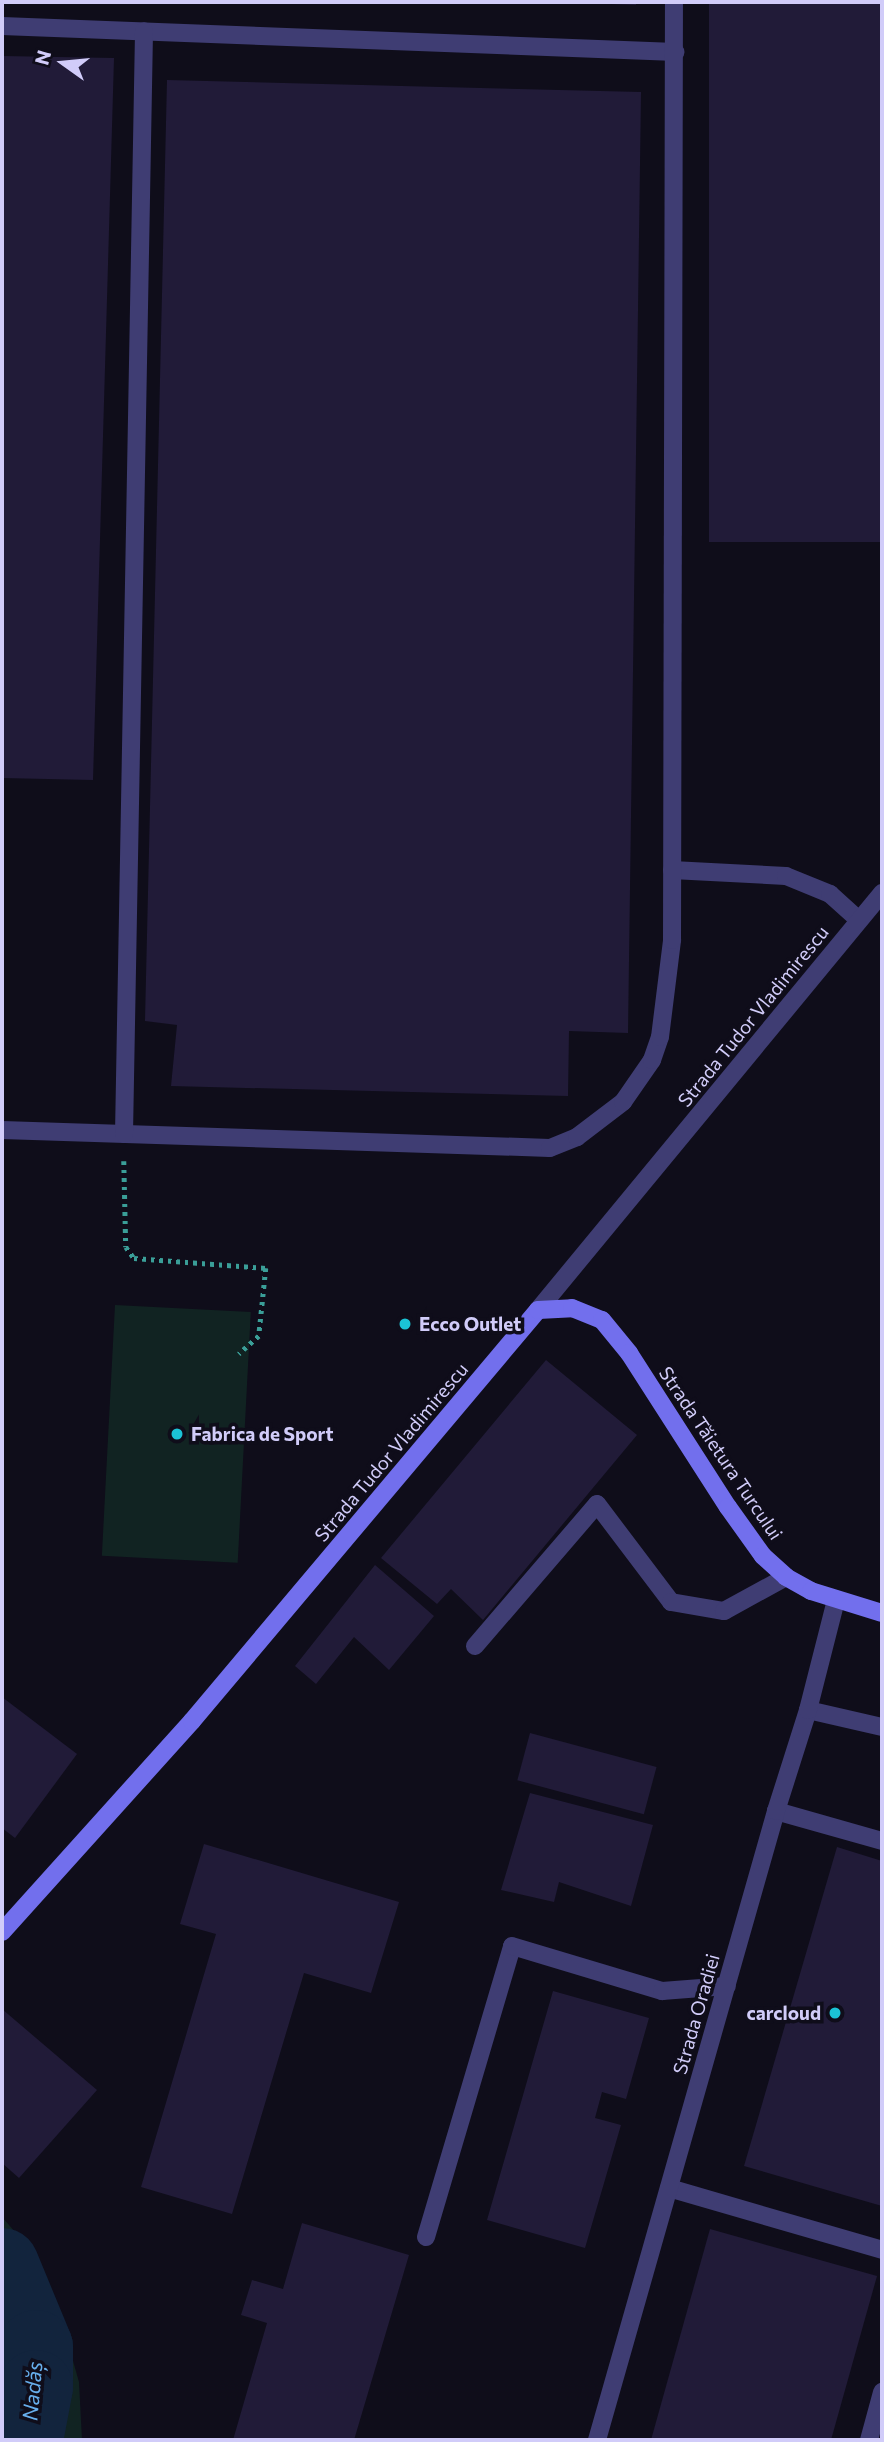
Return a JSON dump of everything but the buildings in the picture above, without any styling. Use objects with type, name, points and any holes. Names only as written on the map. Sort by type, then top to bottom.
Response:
[{"type":"main road","name":"Strada Tăietura Turcului","points":[[538,1310],[572,1308],[602,1321],[629,1353],[742,1527],[763,1556],[786,1577],[811,1591],[882,1612]]},
{"type":"main road","name":"Strada Tudor Vladimirescu","points":[[2,1932],[192,1721],[538,1310]]},
{"type":"street","points":[[2,1130],[550,1147],[577,1137],[623,1102],[652,1060],[660,1037],[672,940],[674,2]]},
{"type":"street","points":[[2,26],[675,52]]},
{"type":"street","points":[[124,1134],[144,31]]},
{"type":"street","points":[[672,870],[786,876],[830,894],[859,920]]},
{"type":"street","name":"Strada Tudor Vladimirescu","points":[[538,1310],[882,893]]},
{"type":"street","points":[[475,1646],[597,1504],[671,1602],[724,1611],[786,1577]]},
{"type":"street","name":"Strada Oradiei","points":[[597,2440],[776,1811],[808,1710],[836,1600]]},
{"type":"street","points":[[808,1710],[882,1727]]},
{"type":"street","points":[[776,1811],[882,1841]]},
{"type":"street","points":[[426,2237],[512,1946],[662,1991],[727,1986]]},
{"type":"street","points":[[669,2188],[882,2250]]},
{"type":"street","points":[[869,2440],[882,2392]]},
{"type":"path","points":[[124,1134],[126,1247],[129,1254],[141,1260],[266,1268],[259,1336],[239,1354]]},
{"type":"shaded area","name":"Fabrica de Sport","points":[[115,1305],[251,1312],[238,1563],[102,1556]]},
{"type":"shaded area","points":[[2,2217],[29,2248],[60,2315],[79,2382],[82,2440],[2,2440]]},
{"type":"waterway","name":"Nadăș","points":[[2,2265],[36,2347],[36,2387],[26,2440]]},
{"type":"place","name":"Ecco Outlet","points":[[405,1324]]},
{"type":"place","name":"Fabrica de Sport","points":[[177,1434]]},
{"type":"place","name":"carcloud","points":[[835,2013]]}]
